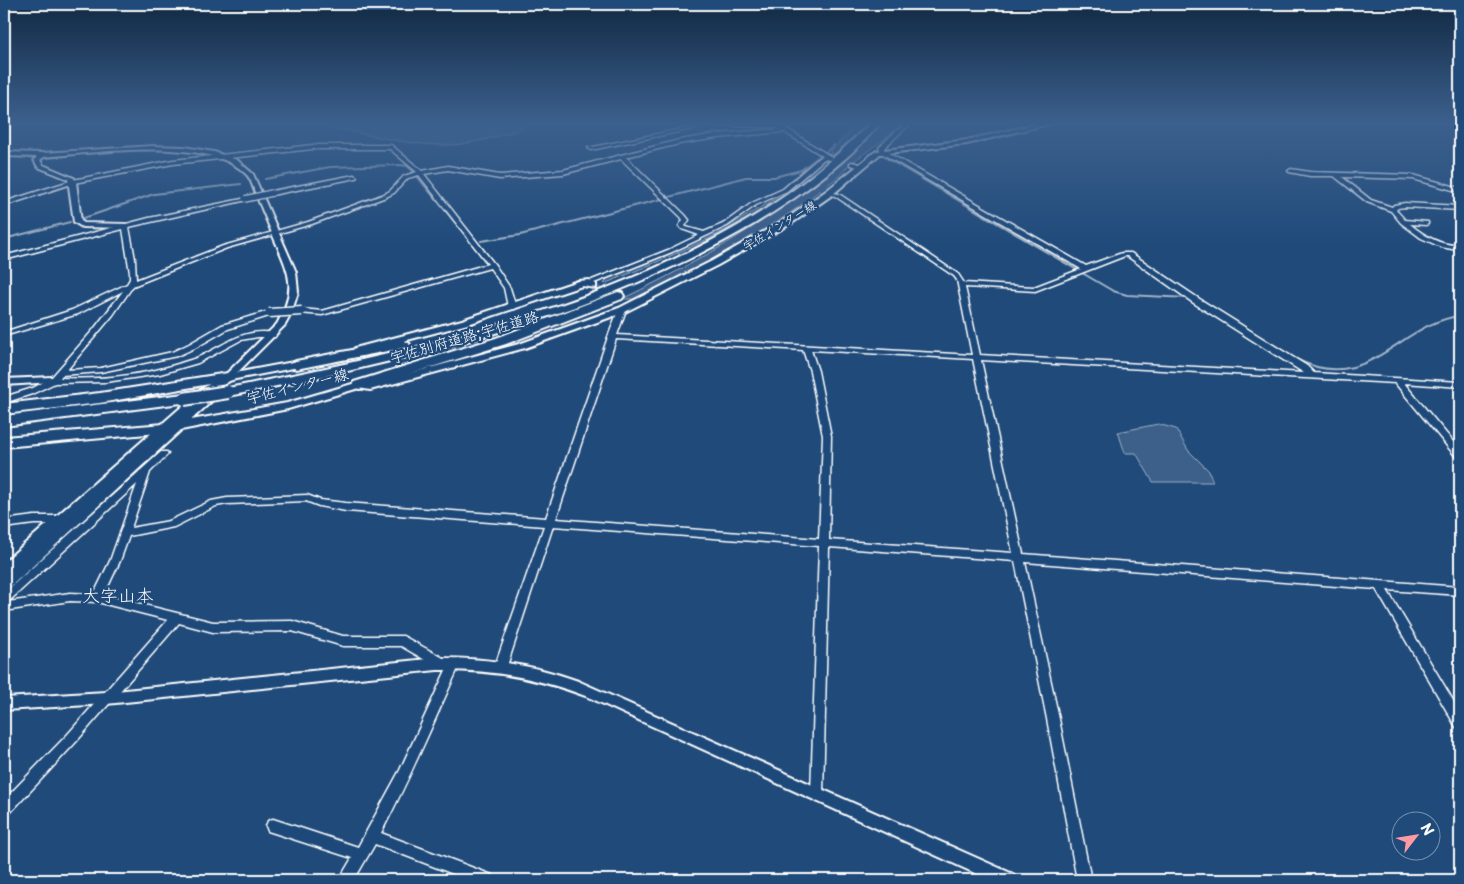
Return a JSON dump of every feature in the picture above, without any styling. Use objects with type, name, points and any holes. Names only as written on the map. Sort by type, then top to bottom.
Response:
[{"type":"highway","name":"宇佐別府道路;宇佐道路","points":[[4,421],[228,392],[321,374],[439,345],[515,323],[612,288],[692,253],[747,224],[802,188],[831,164]]},
{"type":"highway","points":[[359,385],[501,341],[608,300],[714,249],[747,229],[793,197],[802,188]]},
{"type":"highway","points":[[296,365],[361,354],[459,331],[538,310],[593,291],[612,288]]},
{"type":"highway","points":[[4,409],[100,398],[228,377]]},
{"type":"highway","points":[[4,442],[164,429]]},
{"type":"main road","name":"宇佐インター線","points":[[164,429],[288,406],[359,385],[370,387],[522,346],[622,310],[748,245],[789,221],[829,192],[857,164]]},
{"type":"main road","name":"宇佐インター線","points":[[4,584],[164,429],[207,390],[228,377],[296,365],[465,322],[581,283],[591,284]]},
{"type":"main road","points":[[613,303],[622,310]]},
{"type":"main road","name":"宇佐インター線","points":[[4,570],[68,520],[180,426],[219,390],[228,377]]},
{"type":"street","points":[[39,164],[69,176],[73,182],[78,222],[82,225],[126,226]]},
{"type":"street","points":[[4,204],[73,182],[156,164]]},
{"type":"street","points":[[228,377],[272,335],[288,314],[294,292],[292,272],[276,232],[251,175],[245,167],[240,164]]},
{"type":"street","points":[[411,164],[420,172],[492,264],[507,288],[512,307]]},
{"type":"street","points":[[4,334],[63,316],[130,285],[225,247],[384,196],[392,192],[406,178],[420,172],[448,168],[489,176],[520,177],[574,170],[594,164]]},
{"type":"street","points":[[630,164],[683,216],[686,220],[682,226],[684,228],[706,235]]},
{"type":"street","points":[[591,284],[725,225],[754,204],[785,190],[815,164]]},
{"type":"street","points":[[904,164],[1086,269]]},
{"type":"street","points":[[1291,171],[1310,174],[1413,177],[1460,190]]},
{"type":"street","points":[[1336,174],[1369,201],[1393,210],[1403,222],[1443,247],[1452,249],[1460,247]]},
{"type":"street","points":[[4,258],[126,226],[272,193],[354,177]]},
{"type":"street","points":[[829,192],[837,195],[956,275],[962,285],[1084,880]]},
{"type":"street","points":[[1393,210],[1396,206],[1405,205],[1460,208]]},
{"type":"street","points":[[1403,222],[1426,223]]},
{"type":"street","points":[[4,400],[35,391],[52,380],[123,298],[133,280],[131,252],[126,226]]},
{"type":"street","points":[[962,285],[1034,289],[1124,254],[1132,255],[1195,300],[1306,369],[1312,376]]},
{"type":"street","points":[[60,373],[101,370],[174,354],[225,327],[269,313],[322,312],[492,264]]},
{"type":"street","points":[[501,666],[622,310]]},
{"type":"street","points":[[4,382],[52,380],[82,383],[168,368],[207,356],[236,338],[253,334],[272,335]]},
{"type":"street","points":[[612,338],[1460,384]]},
{"type":"street","points":[[806,348],[814,371],[827,436],[817,794]]},
{"type":"street","points":[[1398,381],[1460,456]]},
{"type":"street","points":[[4,599],[164,454]]},
{"type":"street","points":[[97,598],[113,568],[146,471]]},
{"type":"street","points":[[124,533],[171,524],[220,502],[301,498],[336,506],[1460,591]]},
{"type":"street","points":[[4,524],[34,520],[68,520],[86,525]]},
{"type":"street","points":[[1379,585],[1460,723]]},
{"type":"street","points":[[4,607],[70,597],[97,598],[213,628],[300,627],[350,641],[402,641],[448,664]]},
{"type":"street","points":[[4,809],[55,756],[176,619]]},
{"type":"street","points":[[346,880],[374,837],[417,748],[448,664]]},
{"type":"street","points":[[4,704],[106,698],[448,664],[501,666],[530,671],[568,682],[1007,880]]},
{"type":"street","points":[[273,826],[362,855]]},
{"type":"street","points":[[374,837],[487,880]]},
{"type":"shaded area","points":[[819,164],[825,164],[776,200],[722,232],[604,284],[607,279],[731,225],[785,193]]},
{"type":"shaded area","points":[[838,164],[850,164],[838,177],[786,216],[717,258],[633,299],[622,299],[728,243]]},
{"type":"shaded area","points":[[1158,424],[1176,429],[1188,450],[1209,471],[1213,482],[1153,482],[1136,453],[1125,453],[1118,432]]},
{"type":"waterway","points":[[669,197],[746,177],[774,177],[801,170],[809,164]]},
{"type":"waterway","points":[[897,164],[1113,291],[1127,295],[1188,298]]},
{"type":"waterway","points":[[265,179],[330,167],[401,165],[407,166],[414,172]]},
{"type":"waterway","points":[[416,175],[471,242]]},
{"type":"waterway","points":[[84,218],[154,194],[241,184]]},
{"type":"waterway","points":[[481,241],[520,235],[662,199]]},
{"type":"waterway","points":[[4,239],[70,222]]},
{"type":"waterway","points":[[1296,359],[1321,368],[1344,369],[1364,364],[1418,331],[1438,321],[1460,316]]},
{"type":"tunnel","points":[[593,286],[613,303]]},
{"type":"district","name":"大字山本","points":[[118,594]]}]
